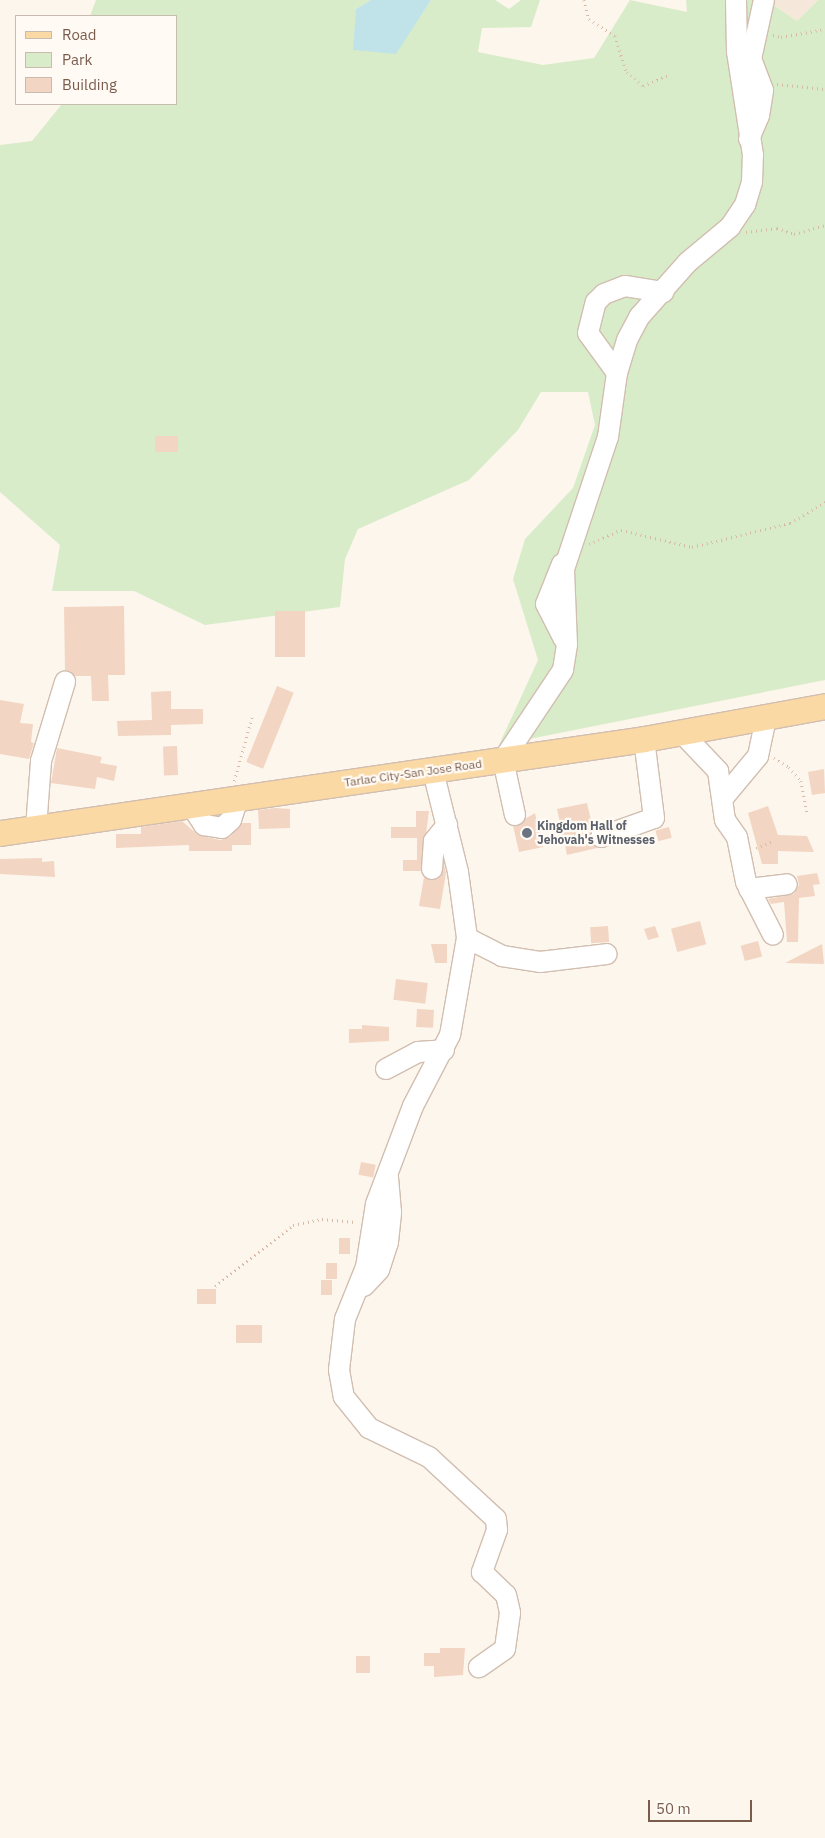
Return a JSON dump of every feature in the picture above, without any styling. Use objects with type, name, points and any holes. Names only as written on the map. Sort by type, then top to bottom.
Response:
[{"type":"main road","name":"Tarlac City-San Jose Road","points":[[0,833],[644,739],[825,706]]},
{"type":"street","points":[[515,815],[503,760],[557,680],[568,645],[563,588],[567,554],[608,437],[617,373],[632,328],[694,257],[716,242],[748,197],[754,168],[740,77],[736,0]]},
{"type":"street","points":[[740,77],[751,59],[764,0]]},
{"type":"street","points":[[750,139],[759,116],[761,82],[751,59]]},
{"type":"street","points":[[617,373],[588,333],[596,302],[604,294],[626,286],[664,292]]},
{"type":"street","points":[[36,828],[41,761],[65,682]]},
{"type":"street","points":[[723,798],[763,746],[766,718]]},
{"type":"street","points":[[681,732],[718,771],[725,820],[740,846],[749,889],[773,935]]},
{"type":"street","points":[[601,837],[654,818],[644,739]]},
{"type":"street","points":[[433,771],[447,825],[467,938],[454,1020],[444,1050],[413,1106],[387,1176],[372,1224],[369,1254],[345,1319],[339,1354],[340,1385],[350,1408],[379,1435],[429,1457],[496,1518],[497,1530],[482,1572],[506,1595],[510,1613],[504,1650],[479,1667]]},
{"type":"street","points":[[432,869],[434,841],[447,825]]},
{"type":"street","points":[[749,889],[787,884]]},
{"type":"street","points":[[467,938],[502,956],[540,962],[607,954]]},
{"type":"street","points":[[386,1069],[418,1052],[444,1050]]},
{"type":"street","points":[[357,1290],[374,1276],[384,1258],[392,1212],[387,1176]]},
{"type":"path","points":[[584,0],[588,19],[615,36],[627,72],[643,86],[668,75]]},
{"type":"path","points":[[758,30],[781,37],[825,30]]},
{"type":"path","points":[[761,82],[825,88]]},
{"type":"path","points":[[716,242],[746,232],[777,228],[794,234],[825,225]]},
{"type":"path","points":[[567,554],[621,530],[692,547],[743,538],[790,523],[825,502]]},
{"type":"path","points":[[234,799],[252,717]]},
{"type":"path","points":[[763,746],[801,781],[807,812]]},
{"type":"path","points":[[215,1286],[287,1228],[302,1222],[322,1219],[372,1224]]},
{"type":"shaded area","points":[[766,0],[818,0],[797,21]]},
{"type":"green space","points":[[96,0],[371,0],[356,9],[395,54],[431,0],[495,0],[509,9],[521,0],[540,0],[531,27],[482,28],[478,52],[543,65],[594,58],[630,0],[687,12],[686,0],[766,0],[797,21],[818,0],[825,0],[825,680],[499,745],[538,660],[513,579],[525,539],[573,488],[595,425],[588,392],[541,392],[518,430],[469,480],[358,529],[345,559],[340,607],[205,625],[134,591],[52,591],[60,545],[0,492],[0,145],[32,141],[61,105],[178,105],[178,15],[90,15]]},
{"type":"water","points":[[371,0],[431,0],[396,54],[353,50],[356,9]]},
{"type":"building","points":[[155,436],[178,436],[178,452],[155,452]]},
{"type":"building","points":[[124,606],[125,675],[108,675],[109,701],[92,701],[91,676],[75,676],[65,670],[64,607]]},
{"type":"building","points":[[275,611],[305,611],[305,657],[275,657]]},
{"type":"building","points":[[277,686],[294,693],[263,769],[246,762]]},
{"type":"building","points":[[171,691],[171,709],[203,709],[203,724],[171,725],[171,735],[118,736],[117,721],[152,720],[151,692]]},
{"type":"building","points":[[0,700],[24,704],[20,723],[33,724],[31,742],[34,743],[29,759],[0,754]]},
{"type":"building","points":[[163,746],[177,746],[178,775],[164,775]]},
{"type":"building","points":[[57,748],[102,757],[100,763],[117,766],[114,781],[97,777],[95,789],[51,783]]},
{"type":"building","points":[[824,769],[825,793],[812,795],[808,772]]},
{"type":"building","points":[[587,803],[593,829],[590,841],[597,848],[567,855],[557,809]]},
{"type":"building","points":[[768,806],[778,835],[807,836],[814,852],[778,851],[778,864],[762,864],[748,813]]},
{"type":"building","points":[[290,809],[290,828],[259,829],[258,810]]},
{"type":"building","points":[[416,811],[429,811],[421,871],[403,871],[403,860],[417,860],[417,838],[391,838],[391,827],[416,827]]},
{"type":"building","name":"Kingdom Hall of Jehovah's Witnesses","points":[[535,813],[543,847],[519,852],[513,826]]},
{"type":"building","points":[[182,821],[198,835],[220,840],[230,837],[242,823],[251,823],[251,845],[232,845],[232,851],[189,851],[189,845],[116,848],[116,834],[141,834],[141,827]]},
{"type":"building","points":[[669,827],[672,838],[658,841],[655,831]]},
{"type":"building","points":[[42,858],[42,862],[54,861],[55,877],[0,874],[0,859]]},
{"type":"building","points":[[444,865],[446,873],[440,909],[419,906],[424,877],[438,879]]},
{"type":"building","points":[[817,873],[820,884],[813,885],[815,896],[799,898],[798,942],[787,942],[784,902],[771,904],[768,899],[794,894],[799,885],[797,876]]},
{"type":"building","points":[[700,921],[706,944],[677,952],[671,929]]},
{"type":"building","points":[[608,926],[609,942],[591,943],[590,927]]},
{"type":"building","points":[[655,926],[659,937],[648,940],[644,929]]},
{"type":"building","points":[[758,941],[762,956],[745,961],[741,946]]},
{"type":"building","points":[[431,944],[447,944],[447,963],[435,963]]},
{"type":"building","points":[[822,944],[824,964],[785,963]]},
{"type":"building","points":[[396,979],[428,983],[425,1004],[393,1000]]},
{"type":"building","points":[[417,1009],[434,1010],[433,1028],[416,1027]]},
{"type":"building","points":[[362,1025],[389,1027],[389,1041],[349,1043],[349,1029],[362,1029]]},
{"type":"building","points":[[361,1162],[376,1165],[373,1178],[359,1175]]},
{"type":"building","points":[[339,1238],[350,1238],[350,1254],[339,1254]]},
{"type":"building","points":[[326,1263],[337,1263],[337,1279],[326,1279]]},
{"type":"building","points":[[321,1280],[332,1280],[332,1295],[321,1295]]},
{"type":"building","points":[[197,1289],[216,1289],[216,1304],[197,1304]]},
{"type":"building","points":[[236,1325],[262,1325],[262,1343],[236,1343]]},
{"type":"building","points":[[440,1648],[465,1648],[463,1675],[434,1677],[434,1666],[424,1666],[424,1653],[440,1653]]},
{"type":"building","points":[[356,1656],[370,1656],[370,1673],[356,1673]]},
{"type":"place","name":"Kingdom Hall of Jehovah's Witnesses","points":[[527,833]]}]
